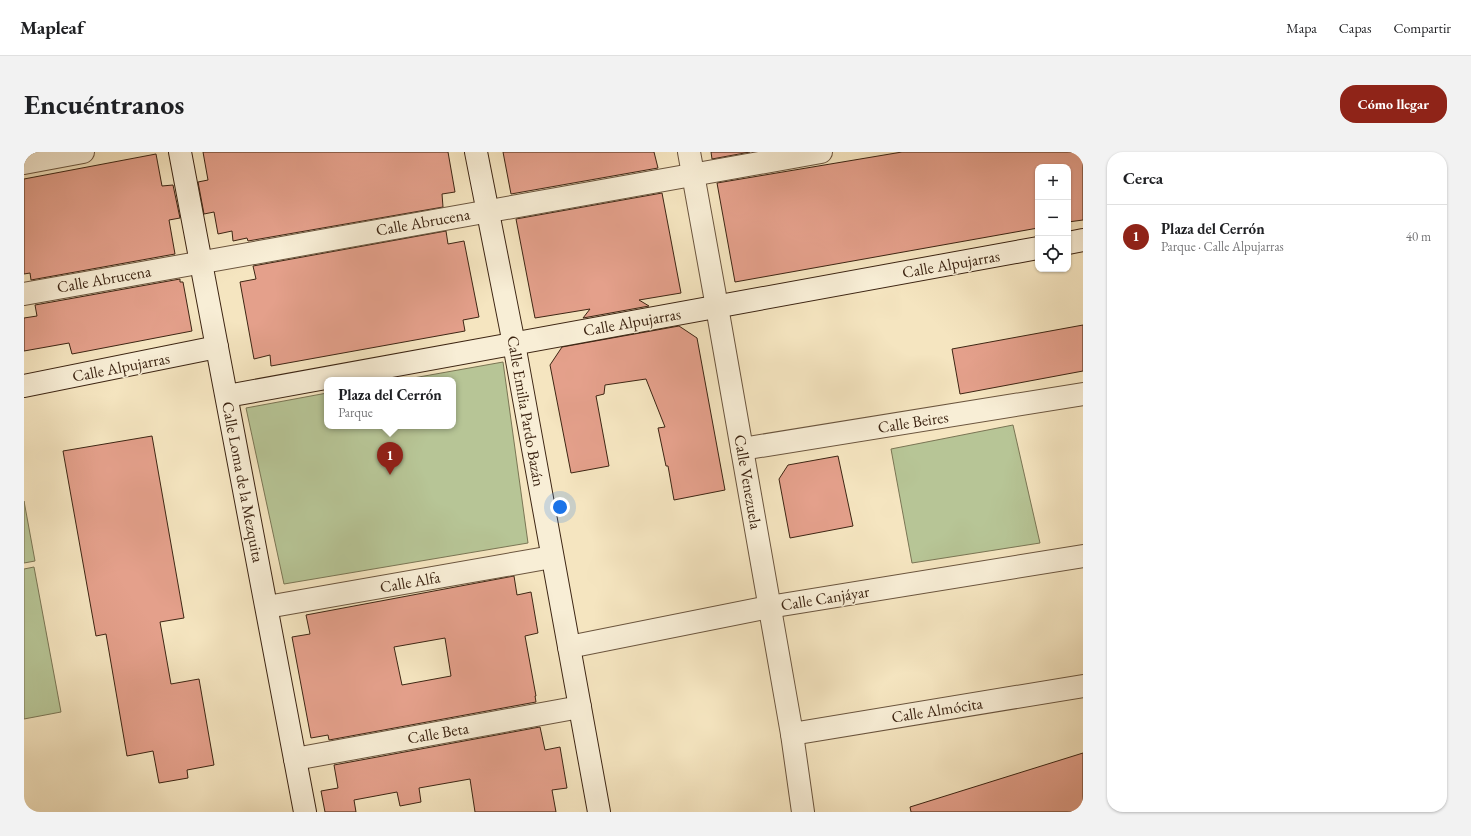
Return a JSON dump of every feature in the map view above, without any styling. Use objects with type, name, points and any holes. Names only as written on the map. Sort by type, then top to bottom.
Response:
[{"type":"street","points":[[24,163],[83,152]]},
{"type":"street","name":"Calle Loma de la Mezquita","points":[[180,152],[305,812]]},
{"type":"street","name":"Calle Emilia Pardo Bazán","points":[[476,152],[514,344],[599,812]]},
{"type":"street","name":"Calle Venezuela","points":[[688,152],[717,306],[792,734],[803,812]]},
{"type":"street","name":"Calle Abrucena","points":[[24,294],[821,152]]},
{"type":"street","points":[[1071,242],[1083,240]]},
{"type":"street","name":"Calle Alpujarras","points":[[332,377],[1035,249]]},
{"type":"street","name":"Calle Alpujarras","points":[[24,386],[217,347]]},
{"type":"street","name":"Calle Alpujarras","points":[[227,396],[324,378]]},
{"type":"street","name":"Calle Beires","points":[[742,449],[1083,394]]},
{"type":"street","name":"Calle Canjáyar","points":[[569,647],[769,607],[1083,556]]},
{"type":"street","name":"Calle Alfa","points":[[267,607],[552,557]]},
{"type":"street","name":"Calle Almócita","points":[[792,734],[1083,686]]},
{"type":"street","name":"Calle Beta","points":[[296,759],[580,707]]},
{"type":"green space","points":[[503,362],[528,543],[284,584],[246,408],[324,394],[324,429],[456,429],[456,377],[419,377]]},
{"type":"green space","points":[[1013,425],[1040,543],[912,563],[891,449]]},
{"type":"green space","points":[[24,501],[35,561],[24,563]]},
{"type":"green space","points":[[34,567],[61,712],[24,719],[24,569]]},
{"type":"building","points":[[203,152],[448,152],[455,192],[442,194],[443,207],[248,241],[247,238],[233,241],[232,231],[218,234],[214,212],[204,214],[198,182],[208,180]]},
{"type":"building","points":[[503,152],[654,152],[658,168],[511,194]]},
{"type":"building","points":[[711,152],[750,152],[712,159]]},
{"type":"building","points":[[902,152],[1083,152],[1083,220],[1071,222],[1071,164],[1035,164],[1035,229],[735,282],[717,183]]},
{"type":"building","points":[[156,154],[162,186],[173,185],[180,218],[169,220],[175,254],[31,280],[30,273],[24,274],[24,179]]},
{"type":"building","points":[[662,193],[681,293],[639,300],[649,306],[583,318],[590,309],[535,318],[516,219]]},
{"type":"building","points":[[446,231],[448,244],[464,241],[479,317],[463,320],[465,331],[271,366],[270,355],[254,359],[240,282],[256,279],[253,266]]},
{"type":"building","points":[[180,279],[180,282],[183,282],[192,331],[72,354],[69,343],[24,351],[24,318],[37,316],[35,305]]},
{"type":"building","points":[[1083,325],[1083,371],[960,394],[952,349]]},
{"type":"building","points":[[679,326],[697,338],[725,490],[674,500],[668,466],[666,466],[658,428],[665,427],[646,379],[605,385],[604,394],[596,396],[609,466],[571,473],[550,365],[562,347]]},
{"type":"building","points":[[152,436],[184,618],[160,622],[171,684],[199,679],[214,765],[187,770],[188,778],[159,783],[153,751],[127,756],[106,634],[96,636],[63,451]]},
{"type":"building","points":[[838,456],[853,526],[790,538],[779,479],[788,465]]},
{"type":"building","points":[[514,576],[517,595],[531,592],[538,633],[525,636],[536,702],[329,740],[328,735],[311,738],[292,637],[310,634],[306,615]],"holes":[[[445,638],[451,676],[402,685],[394,647]]]},
{"type":"building","points":[[540,727],[545,750],[560,747],[567,788],[552,790],[556,812],[475,812],[470,779],[419,788],[421,802],[400,806],[397,792],[354,800],[356,812],[325,812],[321,791],[338,788],[334,765]]},
{"type":"building","points":[[1083,753],[1083,812],[911,812],[910,807]]},
{"type":"place","name":"Plaza del Cerrón","points":[[390,475]]}]
